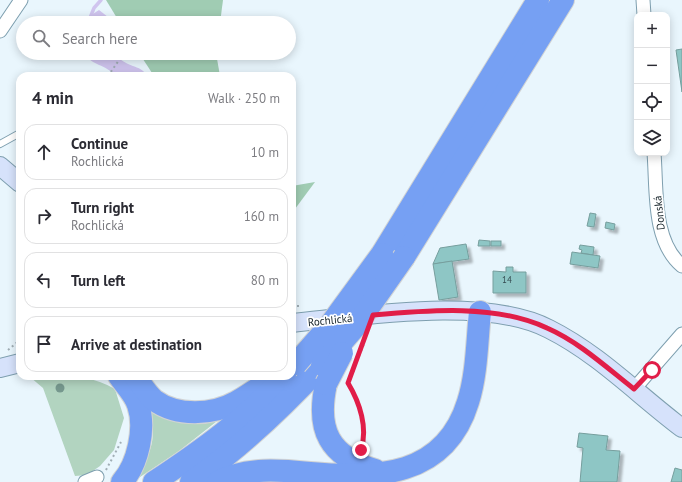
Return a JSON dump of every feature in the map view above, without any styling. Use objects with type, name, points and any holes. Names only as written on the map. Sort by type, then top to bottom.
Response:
[{"type":"highway","points":[[296,363],[330,325],[382,254],[538,0]]},
{"type":"highway","points":[[191,482],[254,433],[324,374],[360,334],[404,257],[562,0]]},
{"type":"highway","points":[[218,482],[252,471],[289,470],[377,475],[406,469],[423,462],[439,450],[452,437],[462,421],[469,401],[473,381],[480,312]]},
{"type":"highway","points":[[324,374],[321,416],[327,434],[336,448],[351,461],[386,473]]},
{"type":"highway","points":[[122,380],[138,404],[141,421],[140,442],[134,460],[122,482]]},
{"type":"highway","points":[[138,380],[155,400],[171,408],[193,412],[212,412],[236,403],[272,380]]},
{"type":"highway","points":[[154,482],[216,439],[243,417],[280,380]]},
{"type":"street","points":[[0,31],[4,14],[20,0]]},
{"type":"street","points":[[643,0],[644,12]]},
{"type":"street","name":"Donská","points":[[654,156],[662,235],[667,250],[682,266]]},
{"type":"street","points":[[2,167],[16,180]]},
{"type":"street","points":[[2,167],[16,183]]},
{"type":"street","name":"Rochlická","points":[[296,312],[480,312],[505,314],[529,320],[548,328],[594,357],[682,428]]},
{"type":"street","points":[[634,389],[682,334]]},
{"type":"street","points":[[1,361],[16,363]]},
{"type":"lane","points":[[0,144],[16,135]]},
{"type":"path","points":[[110,72],[120,60]]},
{"type":"path","points":[[357,362],[360,334]]},
{"type":"path","points":[[1,361],[16,344]]},
{"type":"path","points":[[354,369],[348,383],[356,396],[365,438],[361,450]]},
{"type":"path","points":[[91,479],[106,470],[122,442]]},
{"type":"green space","points":[[106,0],[223,0],[221,16],[116,16]]},
{"type":"green space","points":[[144,60],[217,60],[219,72],[151,72]]},
{"type":"green space","points":[[315,182],[296,208],[296,185]]},
{"type":"green space","points":[[34,380],[95,380],[115,389],[124,418],[114,450],[100,466],[87,475],[75,476],[43,388]]},
{"type":"green space","points":[[149,407],[221,418],[179,451],[137,479],[152,444],[153,427]]},
{"type":"shaded area","points":[[99,10],[107,16],[90,16]]},
{"type":"shaded area","points":[[90,60],[122,60],[145,72],[111,72]]},
{"type":"building","points":[[682,49],[682,92],[676,50]]},
{"type":"building","points":[[590,213],[596,214],[594,227],[587,226]]},
{"type":"building","points":[[606,222],[615,224],[614,230],[605,228]]},
{"type":"building","points":[[479,240],[490,241],[490,246],[478,246]]},
{"type":"building","points":[[491,241],[501,241],[501,246],[491,246]]},
{"type":"building","points":[[466,244],[469,259],[433,264],[440,248]]},
{"type":"building","points":[[580,245],[594,247],[593,255],[581,253],[582,250],[579,249]]},
{"type":"building","points":[[572,252],[600,256],[598,268],[570,264]]},
{"type":"building","points":[[452,261],[458,297],[439,300],[433,264]]},
{"type":"building","points":[[506,267],[513,267],[513,272],[526,272],[526,293],[493,293],[493,271],[506,272]]},
{"type":"building","points":[[579,433],[608,436],[606,450],[620,451],[617,482],[580,482],[583,448],[577,447]]},
{"type":"building","points":[[675,468],[682,470],[682,482],[671,482]]},
{"type":"waterway","points":[[91,16],[94,8],[101,0]]},
{"type":"route","points":[[361,450],[365,438],[356,396],[348,383],[365,342],[373,315],[421,311],[505,314],[529,320],[566,338],[594,357],[634,389],[652,370]]}]
